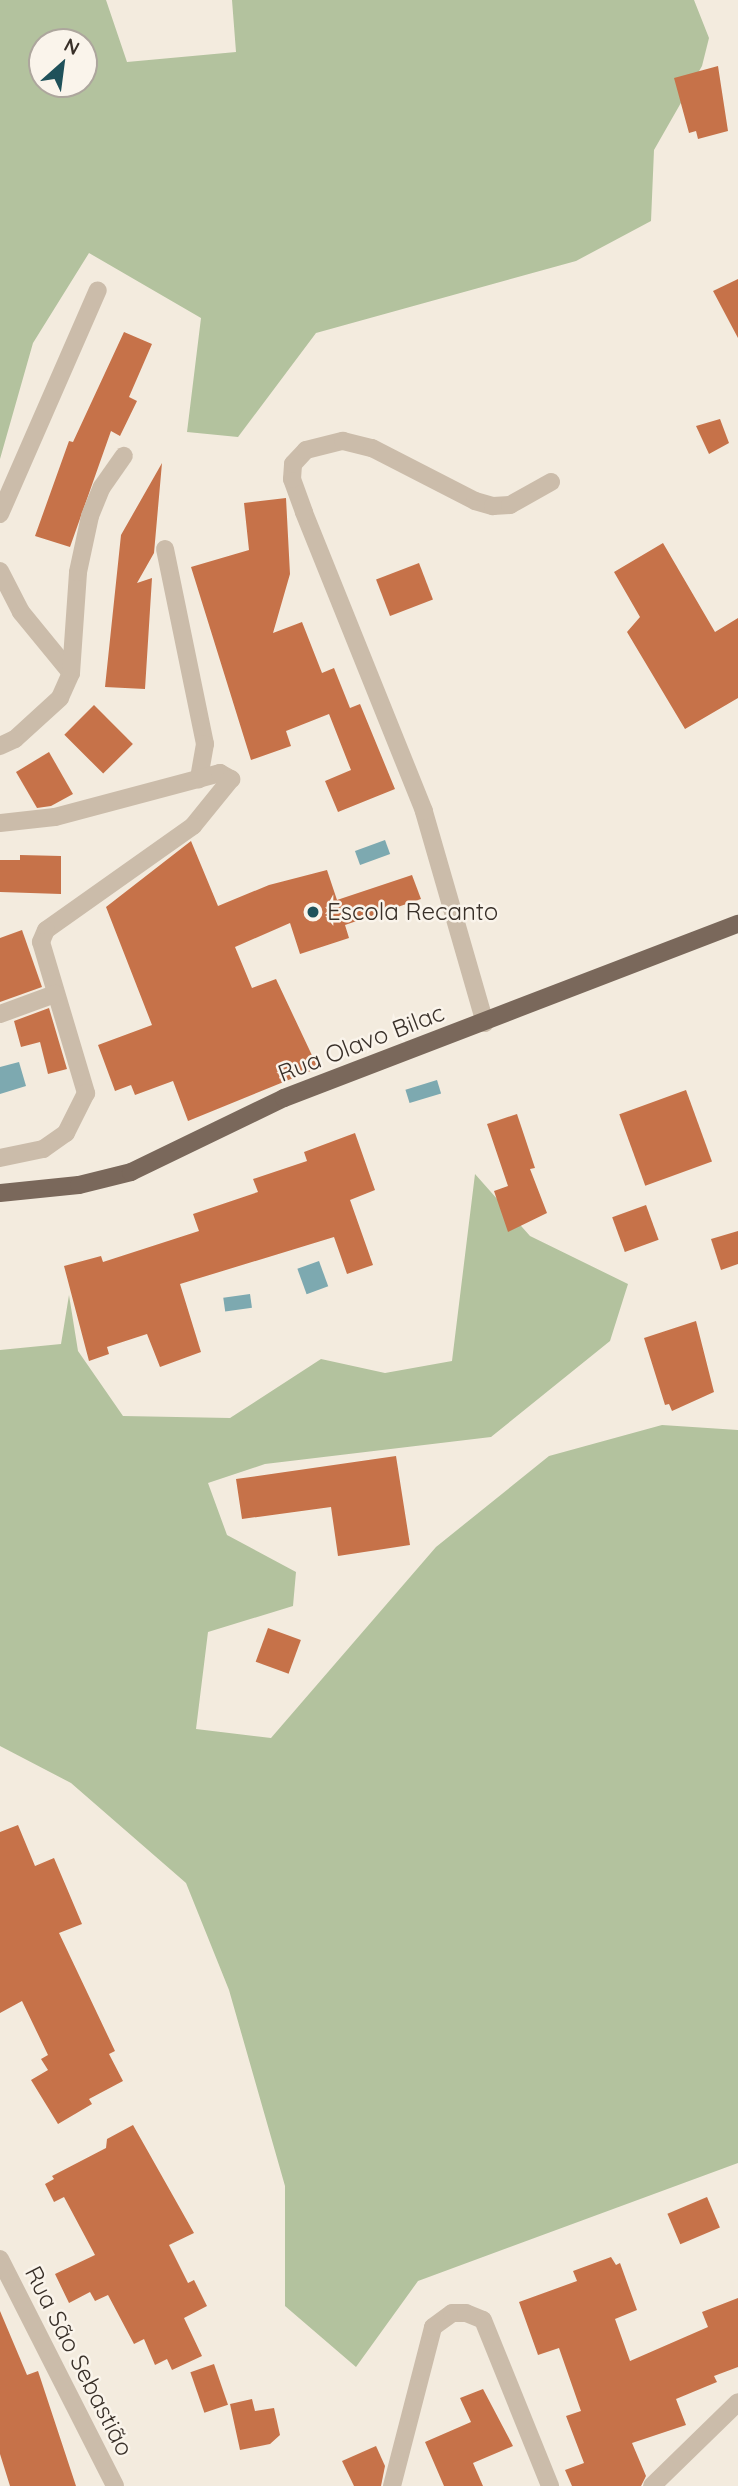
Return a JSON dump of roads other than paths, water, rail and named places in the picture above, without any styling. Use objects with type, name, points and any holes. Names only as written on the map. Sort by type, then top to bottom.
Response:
[{"type":"main road","name":"Rua Olavo Bilac","points":[[0,1193],[79,1185],[131,1172],[284,1098],[738,924]]},
{"type":"street","points":[[0,514],[98,290]]},
{"type":"street","points":[[485,1023],[424,811],[303,512],[292,479],[293,464],[306,450],[343,440],[372,448],[475,501],[493,506],[510,506],[551,482]]},
{"type":"street","points":[[0,746],[15,739],[60,698],[71,673],[78,572],[90,516],[102,487],[124,456]]},
{"type":"street","points":[[165,549],[205,744],[200,779]]},
{"type":"street","points":[[0,571],[21,612],[71,673]]},
{"type":"street","points":[[0,823],[55,817],[220,773],[231,779],[193,826],[46,930],[41,943],[86,1093],[66,1133],[43,1149],[0,1158]]},
{"type":"street","points":[[0,1014],[55,994]]},
{"type":"street","name":"Rua São Sebastião","points":[[0,2259],[115,2486]]},
{"type":"street","points":[[392,2486],[433,2327],[452,2313],[466,2313],[483,2320],[550,2486]]},
{"type":"street","points":[[652,2486],[738,2402]]},
{"type":"water","points":[[385,840],[390,854],[360,865],[355,851]]},
{"type":"water","points":[[19,1062],[26,1086],[0,1094],[0,1067]]},
{"type":"water","points":[[437,1080],[441,1093],[410,1103],[405,1090]]},
{"type":"water","points":[[319,1261],[328,1286],[307,1294],[297,1269]]},
{"type":"water","points":[[250,1294],[252,1308],[225,1312],[223,1298]]},
{"type":"place","name":"Escola Recanto","points":[[313,912]]}]
